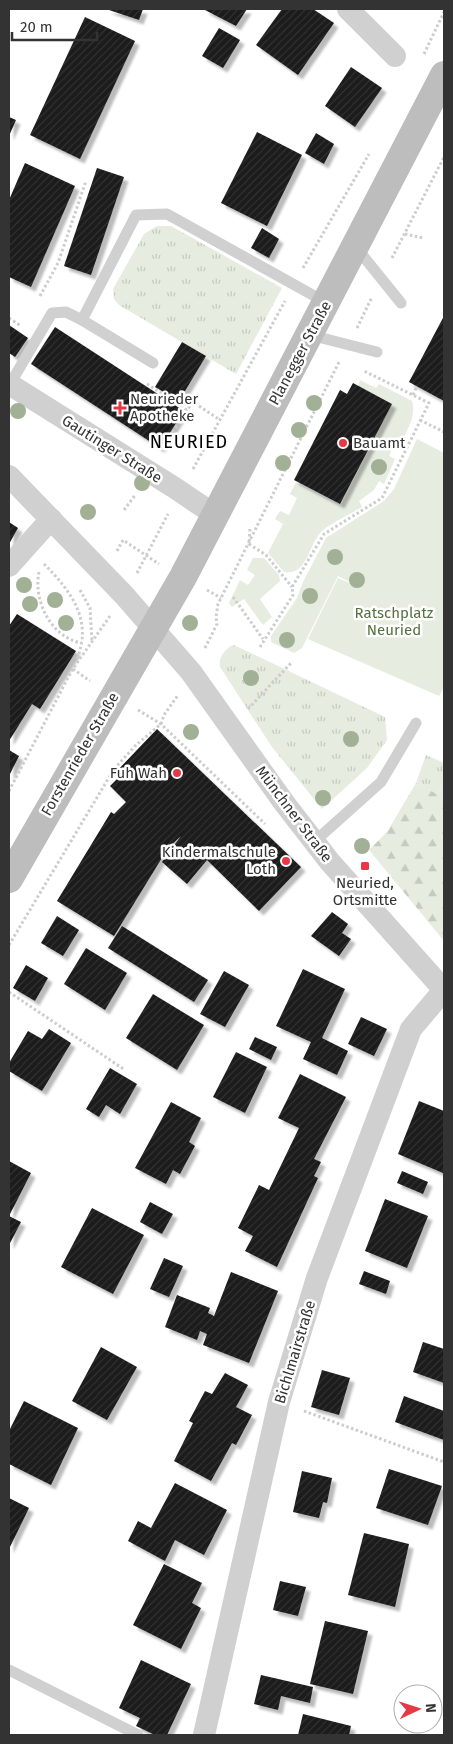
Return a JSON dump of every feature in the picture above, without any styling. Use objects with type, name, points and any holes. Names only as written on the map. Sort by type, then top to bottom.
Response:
[{"type":"main road","name":"Planegger Straße","points":[[154,629],[327,303],[444,74]]},
{"type":"main road","name":"Forstenrieder Straße","points":[[9,879],[154,629]]},
{"type":"street","points":[[348,9],[395,56]]},
{"type":"street","name":"Gautinger Straße","points":[[9,384],[215,515]]},
{"type":"street","points":[[9,476],[124,595],[154,629]]},
{"type":"street","points":[[9,566],[51,519]]},
{"type":"street","name":"Münchner Straße","points":[[154,629],[191,672],[210,701],[314,842],[444,990]]},
{"type":"street","name":"Bichlmairstraße","points":[[204,1735],[279,1402],[318,1278],[412,1029],[444,990]]},
{"type":"lane","points":[[82,320],[136,215],[167,214],[327,303]]},
{"type":"lane","points":[[355,246],[382,276],[401,303]]},
{"type":"lane","points":[[9,384],[52,313],[66,312],[153,363]]},
{"type":"lane","points":[[310,335],[377,352]]},
{"type":"lane","points":[[314,842],[381,782],[416,724]]},
{"type":"lane","points":[[9,1670],[138,1735]]},
{"type":"path","points":[[421,60],[444,12]]},
{"type":"path","points":[[72,670],[124,595],[294,285],[370,151]]},
{"type":"path","points":[[348,345],[444,157]]},
{"type":"path","points":[[36,303],[58,264],[86,180]]},
{"type":"path","points":[[405,234],[423,238]]},
{"type":"path","points":[[9,318],[24,327],[28,319]]},
{"type":"path","points":[[218,624],[216,617],[218,604],[340,359],[347,362]]},
{"type":"path","points":[[153,363],[143,381],[187,410]]},
{"type":"path","points":[[292,587],[324,534],[382,498],[429,403],[361,370]]},
{"type":"path","points":[[413,395],[417,386]]},
{"type":"path","points":[[163,458],[160,451],[192,402],[220,420]]},
{"type":"path","points":[[420,420],[444,432]]},
{"type":"path","points":[[124,510],[135,493],[142,497]]},
{"type":"path","points":[[249,544],[250,529]]},
{"type":"path","points":[[249,544],[266,555],[292,587],[293,596],[263,639],[260,647]]},
{"type":"path","points":[[42,563],[37,580],[38,590],[48,619],[62,636],[81,643]]},
{"type":"path","points":[[9,791],[81,651],[81,620],[78,601],[49,570]]},
{"type":"path","points":[[74,582],[90,608],[92,641]]},
{"type":"path","points":[[233,598],[263,639]]},
{"type":"path","points":[[244,713],[292,662]]},
{"type":"path","points":[[72,670],[161,724],[268,826]]},
{"type":"path","points":[[9,945],[114,769],[136,745],[161,724]]},
{"type":"path","points":[[9,992],[126,1070]]},
{"type":"path","points":[[279,1402],[444,1462]]},
{"type":"green space","points":[[157,226],[171,226],[282,288],[236,374],[119,305],[114,299],[113,289],[144,234]]},
{"type":"green space","points":[[360,380],[376,388],[379,384],[412,401],[413,411],[410,425],[403,439],[397,437],[389,456],[395,459],[384,484],[379,481],[374,490],[359,501],[362,507],[324,529],[298,569],[292,572],[284,572],[268,553],[283,524],[275,519],[280,511],[289,515],[297,498],[290,494],[296,482],[341,505],[392,404],[358,386]]},
{"type":"green space","name":"Ratschplatz Neuried","points":[[417,439],[444,453],[444,687],[439,696],[308,639],[338,578],[359,587],[338,576],[302,648],[294,653],[271,642],[271,636],[297,598],[303,582],[326,538],[384,501],[394,489]]},
{"type":"green space","points":[[253,558],[264,558],[279,575],[280,581],[260,599],[272,617],[263,625],[244,599],[232,607],[229,603],[240,580],[248,585],[255,575],[247,570]]},
{"type":"green space","points":[[234,645],[385,717],[387,740],[367,768],[322,809],[272,747],[220,667],[220,660],[223,654]]},
{"type":"green space","points":[[426,755],[444,763],[444,787],[435,793],[416,783]]},
{"type":"green space","points":[[416,783],[435,793],[444,787],[444,941],[369,850],[387,832]]},
{"type":"building","points":[[106,9],[143,9],[139,20]]},
{"type":"building","points":[[203,9],[247,9],[236,26]]},
{"type":"building","points":[[282,9],[313,9],[334,23],[298,75],[256,45]]},
{"type":"building","points":[[85,17],[135,41],[80,159],[30,135]]},
{"type":"building","points":[[219,28],[240,40],[223,68],[202,56]]},
{"type":"building","points":[[351,67],[382,88],[355,127],[325,106]]},
{"type":"building","points":[[9,117],[16,120],[9,136]]},
{"type":"building","points":[[257,132],[302,155],[267,226],[221,203]]},
{"type":"building","points":[[316,133],[334,144],[324,164],[305,153]]},
{"type":"building","points":[[25,163],[75,186],[31,287],[9,277],[9,200]]},
{"type":"building","points":[[97,168],[124,177],[91,275],[64,266]]},
{"type":"building","points":[[262,228],[279,239],[269,258],[251,248]]},
{"type":"building","points":[[444,316],[444,401],[409,382]]},
{"type":"building","points":[[9,325],[28,338],[15,357],[9,353]]},
{"type":"building","points":[[55,327],[184,411],[160,448],[31,364]]},
{"type":"building","points":[[182,342],[206,356],[179,401],[155,387]]},
{"type":"building","name":"Bauamt","points":[[353,383],[392,404],[340,504],[294,480],[340,390],[347,394]]},
{"type":"building","points":[[9,522],[18,528],[9,544]]},
{"type":"building","points":[[17,614],[76,651],[40,709],[32,704],[9,741],[9,626]]},
{"type":"building","points":[[157,729],[301,867],[259,911],[207,860],[187,884],[162,862],[181,836],[168,848],[114,936],[57,901],[111,812],[114,814],[126,802],[110,786],[119,777],[115,773]]},
{"type":"building","points":[[9,750],[19,756],[9,776]]},
{"type":"building","points":[[332,912],[348,924],[342,933],[351,939],[339,956],[311,936]]},
{"type":"building","points":[[57,916],[79,930],[63,956],[41,943]]},
{"type":"building","points":[[122,926],[208,980],[194,1002],[108,948]]},
{"type":"building","points":[[86,948],[127,973],[105,1010],[64,984]]},
{"type":"building","points":[[26,965],[48,978],[35,1001],[13,988]]},
{"type":"building","points":[[303,969],[345,989],[322,1038],[348,1051],[337,1075],[303,1059],[311,1042],[276,1026]]},
{"type":"building","points":[[224,971],[249,985],[225,1027],[200,1014]]},
{"type":"building","points":[[153,994],[204,1025],[177,1070],[126,1038]]},
{"type":"building","points":[[361,1017],[387,1029],[374,1056],[348,1044]]},
{"type":"building","points":[[49,1029],[71,1043],[42,1091],[9,1071],[9,1063],[28,1031],[42,1039]]},
{"type":"building","points":[[255,1037],[277,1047],[271,1060],[249,1049]]},
{"type":"building","points":[[236,1052],[267,1067],[245,1113],[213,1097]]},
{"type":"building","points":[[110,1068],[137,1084],[120,1114],[106,1105],[99,1117],[86,1109]]},
{"type":"building","points":[[300,1074],[346,1097],[314,1159],[321,1162],[314,1176],[318,1178],[277,1267],[245,1251],[253,1236],[238,1228],[259,1185],[269,1190],[299,1128],[278,1118]]},
{"type":"building","points":[[419,1101],[444,1111],[443,1173],[398,1154]]},
{"type":"building","points":[[171,1102],[201,1118],[189,1142],[195,1146],[180,1174],[173,1170],[166,1184],[135,1168]]},
{"type":"building","points":[[9,1161],[31,1173],[9,1216]]},
{"type":"building","points":[[402,1171],[428,1182],[423,1194],[397,1183]]},
{"type":"building","points":[[385,1199],[428,1216],[407,1268],[365,1251]]},
{"type":"building","points":[[150,1202],[173,1214],[162,1234],[140,1222]]},
{"type":"building","points":[[92,1208],[144,1235],[113,1294],[61,1267]]},
{"type":"building","points":[[9,1216],[21,1222],[9,1245]]},
{"type":"building","points":[[164,1258],[183,1266],[169,1297],[150,1289]]},
{"type":"building","points":[[364,1271],[390,1281],[386,1294],[359,1284]]},
{"type":"building","points":[[231,1272],[278,1291],[249,1363],[203,1345],[207,1334],[200,1331],[197,1340],[165,1327],[177,1295],[210,1308],[208,1313],[214,1316]]},
{"type":"building","points":[[423,1342],[444,1349],[444,1383],[413,1372]]},
{"type":"building","points":[[101,1347],[137,1367],[107,1420],[72,1401]]},
{"type":"building","points":[[322,1370],[350,1378],[339,1415],[311,1407]]},
{"type":"building","points":[[225,1373],[248,1385],[236,1407],[252,1415],[236,1445],[232,1443],[211,1481],[174,1461],[193,1423],[189,1421],[205,1391],[212,1394]]},
{"type":"building","points":[[404,1396],[444,1411],[444,1440],[395,1422]]},
{"type":"building","points":[[24,1401],[78,1428],[51,1485],[9,1464],[9,1431]]},
{"type":"building","points":[[389,1469],[442,1486],[428,1525],[376,1508]]},
{"type":"building","points":[[302,1471],[332,1478],[327,1503],[323,1502],[319,1518],[293,1512]]},
{"type":"building","points":[[175,1483],[227,1510],[204,1555],[175,1540],[165,1561],[128,1541],[138,1521],[151,1528]]},
{"type":"building","points":[[9,1498],[29,1508],[9,1549]]},
{"type":"building","points":[[364,1533],[409,1544],[395,1607],[348,1595]]},
{"type":"building","points":[[164,1564],[202,1583],[192,1603],[201,1608],[181,1649],[133,1625]]},
{"type":"building","points":[[280,1581],[306,1587],[298,1616],[273,1610]]},
{"type":"building","points":[[325,1621],[368,1631],[353,1694],[310,1684]]},
{"type":"building","points":[[141,1660],[191,1684],[167,1735],[155,1735],[136,1726],[140,1718],[119,1708]]},
{"type":"building","points":[[261,1675],[313,1687],[310,1703],[281,1696],[278,1710],[254,1704]]},
{"type":"building","points":[[303,1714],[351,1726],[349,1735],[298,1735]]},
{"type":"place","name":"Neurieder Apotheke","points":[[120,408]]},
{"type":"place","name":"Bauamt","points":[[343,443]]},
{"type":"place","name":"Fuh Wah","points":[[177,773]]},
{"type":"place","name":"Kindermalschule Loth","points":[[286,861]]},
{"type":"place","name":"Neuried, Ortsmitte","points":[[365,866]]},
{"type":"district","name":"NEURIED","points":[[189,442]]}]
